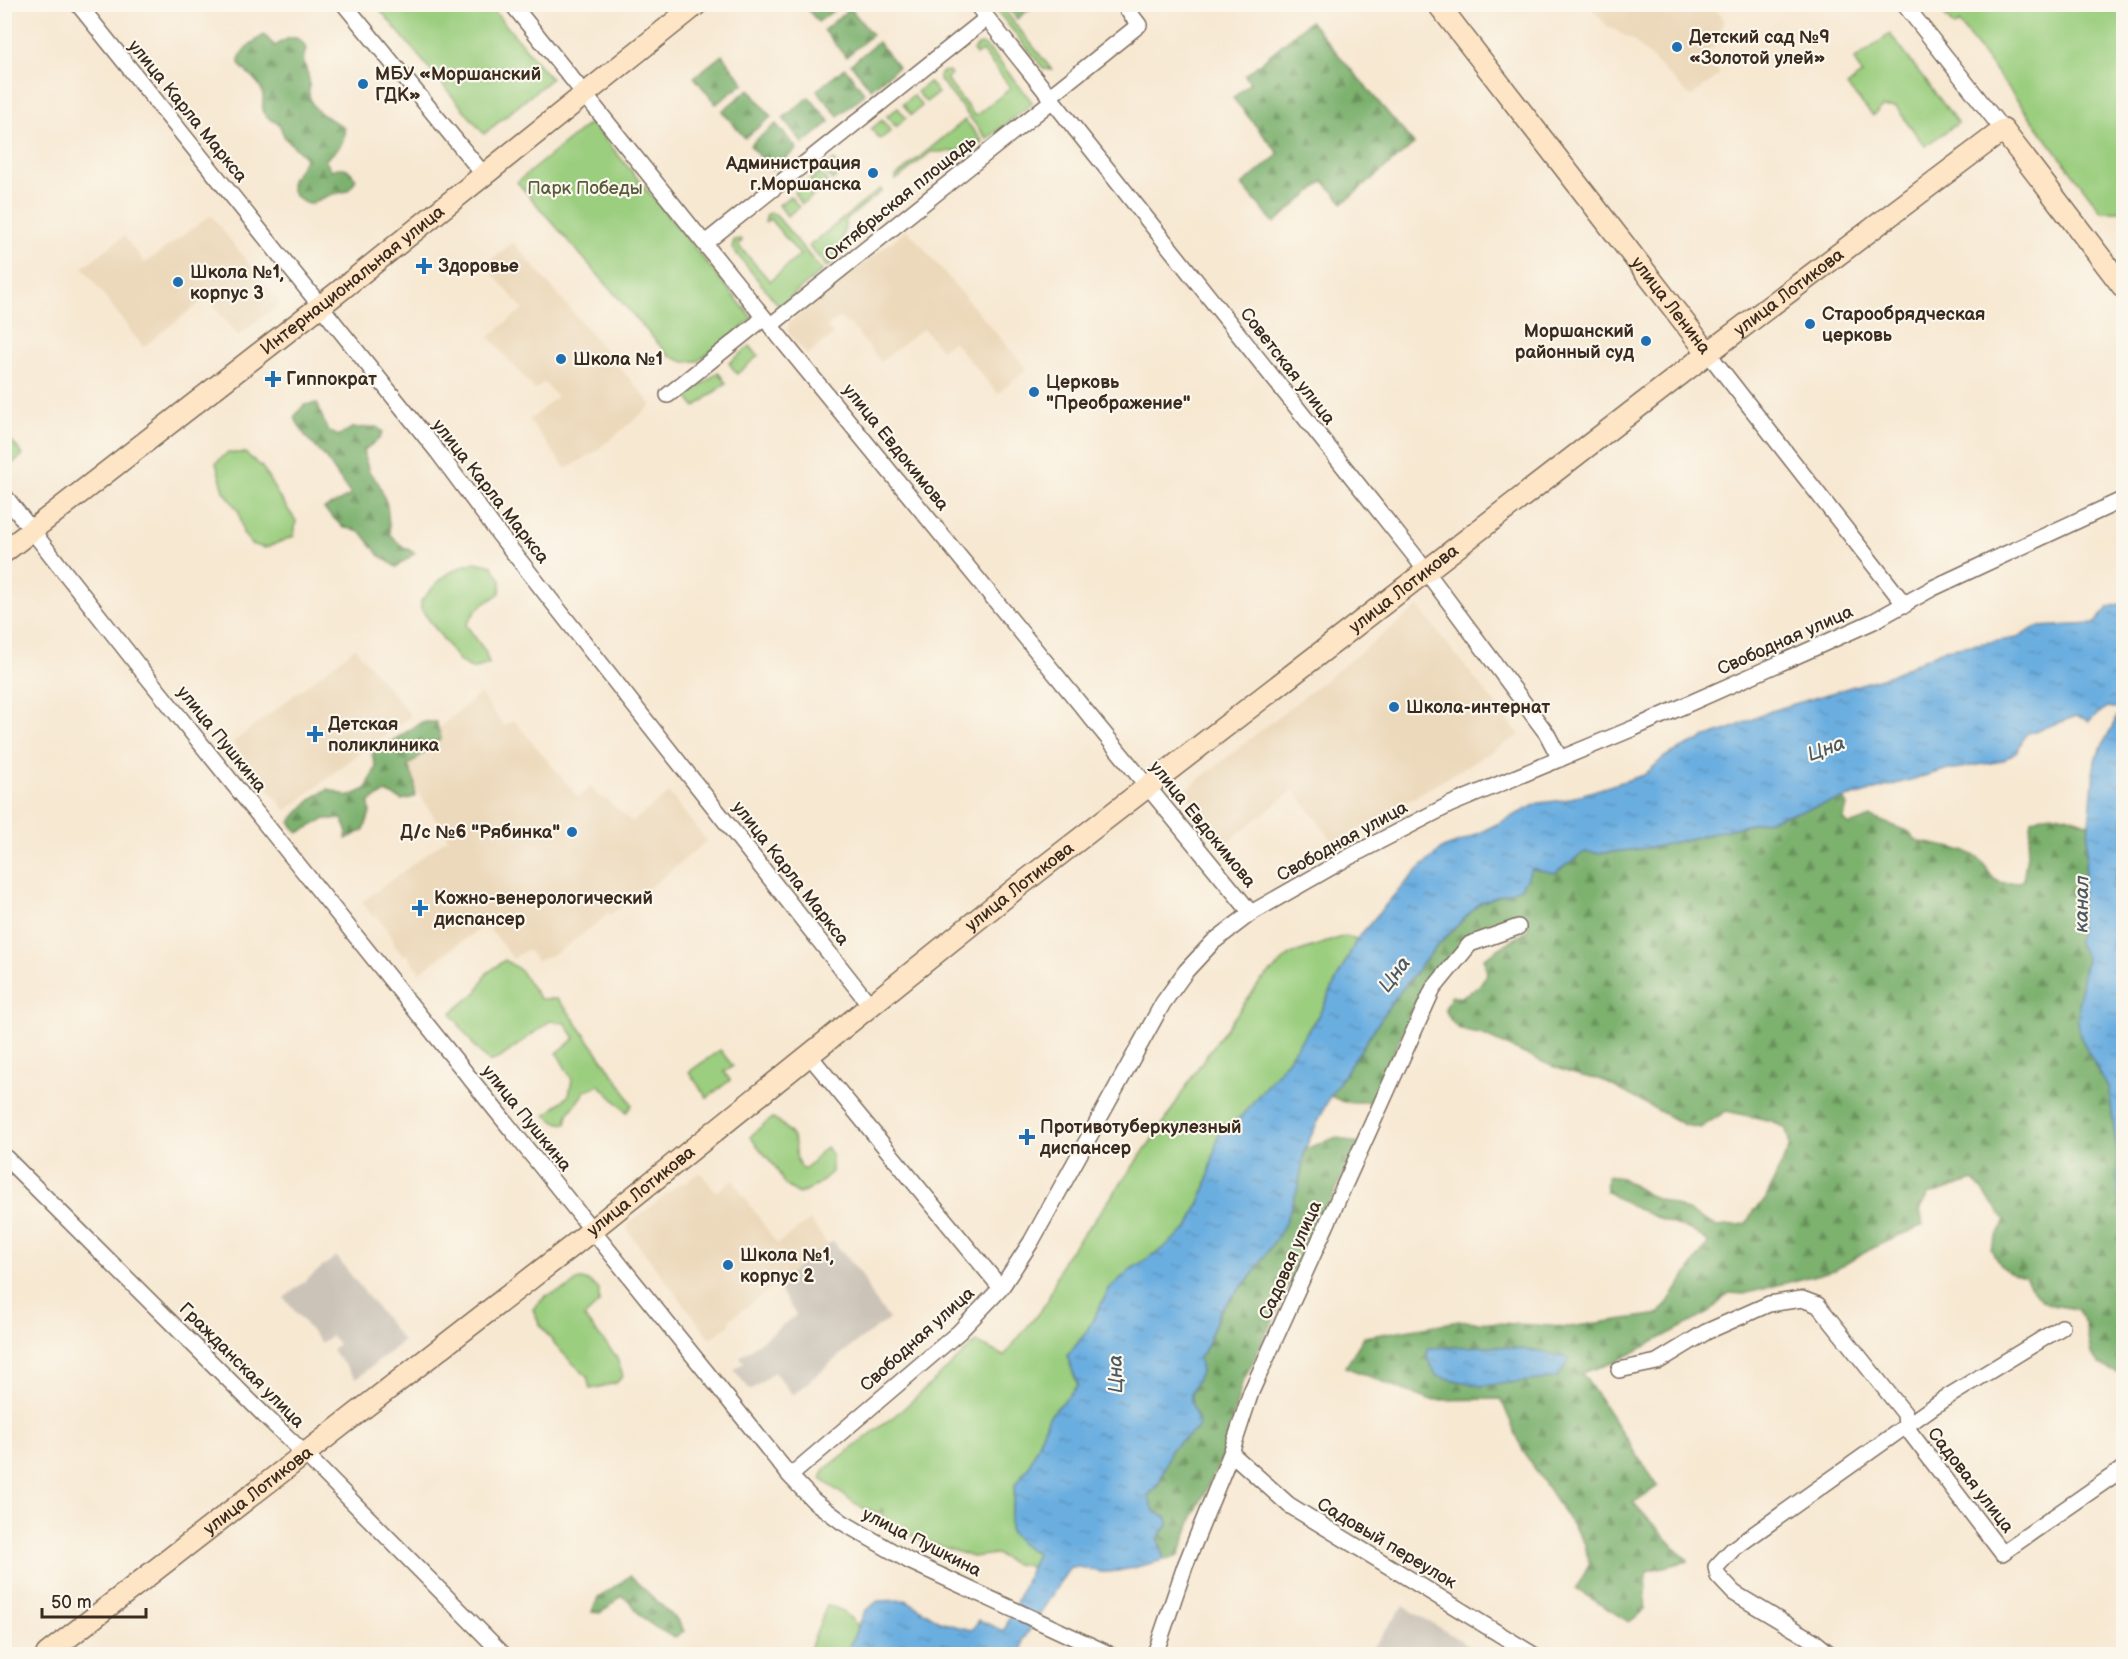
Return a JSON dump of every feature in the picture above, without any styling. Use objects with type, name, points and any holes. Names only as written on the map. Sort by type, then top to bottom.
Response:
[{"type":"street","name":"улица Карла Маркса","points":[[78,4],[437,451],[505,542],[870,1005]]},
{"type":"street","points":[[344,4],[484,175]]},
{"type":"street","name":"улица Евдокимова","points":[[512,4],[1251,913]]},
{"type":"street","name":"Интернациональная улица","points":[[4,552],[319,306],[698,4]]},
{"type":"street","name":"Советская улица","points":[[976,4],[1426,572],[1547,734],[1560,759]]},
{"type":"street","name":"Октябрьская площадь","points":[[668,395],[768,321],[1052,98],[1139,25],[1123,4]]},
{"type":"street","name":"улица Ленина","points":[[1438,4],[1905,605]]},
{"type":"street","points":[[1904,4],[2124,288]]},
{"type":"street","points":[[705,243],[987,18]]},
{"type":"street","name":"улица Лотикова","points":[[47,1654],[592,1230],[1019,886],[1708,353],[2003,130]]},
{"type":"street","name":"улица Пушкина","points":[[4,495],[790,1476],[814,1501],[857,1532],[909,1561],[1109,1654]]},
{"type":"street","name":"Свободная улица","points":[[790,1476],[959,1332],[1001,1288],[1031,1242],[1163,1003],[1186,971],[1213,942],[1251,913],[1349,857],[1449,805],[1782,663],[1905,605],[1971,570],[2124,499]]},
{"type":"street","name":"Садовая улица","points":[[1155,1654],[1185,1566],[1231,1453],[1251,1392],[1433,989],[1470,944],[1518,927]]},
{"type":"street","points":[[809,1055],[1001,1288]]},
{"type":"street","name":"Гражданская улица","points":[[4,1156],[503,1654]]},
{"type":"street","name":"Садовая улица","points":[[1619,1370],[1657,1362],[1706,1332],[1769,1304],[1802,1299],[1818,1305],[1905,1414],[1906,1427],[2002,1553],[2124,1468]]},
{"type":"street","name":"Садовая улица","points":[[1830,1654],[1814,1641],[1734,1593],[1718,1576],[1716,1567],[1733,1549],[1944,1399],[2062,1327]]},
{"type":"street","name":"Садовый переулок","points":[[1231,1453],[1289,1506],[1532,1654]]},
{"type":"shaded area","name":"Детский сад №9 «Золотой улей»","points":[[1589,5],[1712,5],[1724,20],[1721,32],[1724,40],[1705,53],[1720,74],[1691,97],[1633,40],[1607,26]]},
{"type":"shaded area","name":"Школа №1, корпус 3","points":[[211,215],[280,304],[238,336],[207,297],[143,347],[83,267],[124,236],[145,263]]},
{"type":"shaded area","points":[[907,229],[1027,369],[998,394],[953,341],[941,350],[923,328],[881,362],[849,323],[846,324],[840,317],[827,327],[833,335],[807,355],[787,331],[789,322]]},
{"type":"shaded area","name":"Школа №1","points":[[513,242],[652,405],[595,452],[566,469],[529,420],[557,397],[544,382],[535,390],[489,337],[523,309],[485,265]]},
{"type":"shaded area","name":"Школа-интернат","points":[[1418,607],[1520,735],[1335,844],[1294,790],[1226,843],[1184,791]]},
{"type":"shaded area","name":"Детская поликлиника","points":[[355,648],[411,716],[286,811],[232,743]]},
{"type":"shaded area","name":"Д/с №6 \"Рябинка\"","points":[[480,694],[504,726],[514,720],[578,797],[591,787],[598,796],[607,800],[632,822],[669,793],[707,841],[643,893],[609,915],[607,912],[604,918],[556,953],[537,961],[527,949],[513,959],[486,924],[420,972],[406,954],[403,956],[376,915],[373,917],[362,902],[448,838],[401,767],[410,751]]},
{"type":"shaded area","name":"Школа №1, корпус 2","points":[[700,1172],[716,1192],[733,1180],[777,1244],[810,1220],[828,1245],[729,1320],[731,1324],[710,1339],[627,1230],[628,1224],[682,1182],[684,1184]]},
{"type":"shaded area","points":[[833,1241],[861,1274],[874,1299],[889,1319],[846,1350],[793,1395],[774,1372],[751,1391],[734,1370],[744,1362],[740,1357],[796,1315],[776,1284]]},
{"type":"shaded area","points":[[336,1256],[403,1341],[356,1379],[332,1350],[338,1344],[331,1336],[321,1343],[284,1298]]},
{"type":"shaded area","points":[[1403,1606],[1442,1629],[1483,1654],[1369,1654]]},
{"type":"green space","points":[[376,5],[489,5],[551,79],[484,134]]},
{"type":"green space","points":[[804,5],[841,5],[818,22]]},
{"type":"green space","points":[[992,5],[1012,5],[1005,11],[1052,70],[1044,69]]},
{"type":"green space","points":[[1006,5],[1035,5],[1017,19]]},
{"type":"green space","points":[[1937,5],[2123,5],[2123,211],[2101,211],[1959,23],[1954,27]]},
{"type":"green space","points":[[850,8],[872,35],[846,57],[824,30]]},
{"type":"green space","points":[[1310,21],[1414,144],[1343,203],[1324,181],[1274,223],[1242,185],[1279,154],[1233,98],[1250,83],[1245,76]]},
{"type":"green space","points":[[1890,34],[1958,123],[1925,146],[1896,107],[1882,107],[1873,116],[1847,86],[1862,74],[1854,60]]},
{"type":"green space","points":[[264,35],[275,46],[292,38],[303,43],[306,49],[304,62],[311,101],[318,111],[344,128],[342,143],[325,160],[331,170],[346,168],[356,179],[346,192],[330,195],[307,204],[292,192],[292,181],[305,157],[285,138],[279,124],[265,115],[259,85],[239,64],[244,51]]},
{"type":"green space","points":[[878,42],[898,67],[871,89],[851,64]]},
{"type":"green space","points":[[982,44],[989,49],[1033,103],[987,139],[940,80],[939,75],[949,71],[951,74],[946,79],[975,116],[1011,88],[982,51],[976,55],[973,51]]},
{"type":"green space","points":[[722,55],[744,83],[716,104],[694,77]]},
{"type":"green space","points":[[845,68],[865,94],[838,116],[817,90]]},
{"type":"green space","points":[[929,82],[938,93],[926,102],[917,92]]},
{"type":"green space","points":[[749,89],[771,117],[745,138],[722,111]]},
{"type":"green space","points":[[913,95],[922,106],[911,115],[903,104]]},
{"type":"green space","points":[[809,97],[830,122],[803,144],[783,118]]},
{"type":"green space","points":[[898,108],[906,118],[896,127],[887,116]]},
{"type":"green space","points":[[882,120],[891,131],[880,139],[871,129]]},
{"type":"green space","points":[[965,120],[983,142],[971,151],[931,152],[896,180],[895,177]]},
{"type":"green space","name":"Парк Победы","points":[[591,122],[753,319],[698,361],[684,362],[668,355],[517,182]]},
{"type":"green space","points":[[776,124],[797,149],[771,170],[750,145]]},
{"type":"green space","points":[[834,160],[843,171],[832,180],[823,169]]},
{"type":"green space","points":[[820,172],[828,183],[817,192],[809,181]]},
{"type":"green space","points":[[805,184],[814,195],[802,204],[794,193]]},
{"type":"green space","points":[[880,189],[882,191],[846,220],[839,258],[827,267],[809,246]]},
{"type":"green space","points":[[790,196],[799,207],[787,216],[779,205]]},
{"type":"green space","points":[[767,214],[775,214],[822,271],[779,306],[732,248],[734,240],[741,239],[738,245],[770,281],[800,255],[770,219],[765,222]]},
{"type":"green space","points":[[750,346],[758,356],[737,374],[729,363]]},
{"type":"green space","points":[[718,372],[726,383],[695,407],[687,397]]},
{"type":"green space","points":[[317,403],[327,430],[338,436],[352,428],[377,427],[383,432],[379,439],[363,451],[369,472],[379,484],[387,505],[390,535],[402,546],[415,553],[396,567],[378,554],[362,533],[342,526],[324,509],[351,495],[325,457],[306,437],[294,417],[304,405]]},
{"type":"green space","points":[[5,433],[23,455],[12,464],[5,454]]},
{"type":"green space","points":[[227,453],[245,453],[262,467],[296,521],[294,536],[265,548],[251,544],[243,533],[239,512],[224,491],[216,463]]},
{"type":"green space","points":[[475,562],[492,566],[501,580],[500,593],[477,609],[466,625],[485,651],[489,664],[473,669],[460,662],[421,609],[421,601],[444,577]]},
{"type":"green space","points":[[422,722],[436,722],[441,738],[408,766],[415,782],[415,797],[402,800],[386,792],[369,802],[370,813],[364,830],[346,839],[347,830],[342,819],[325,819],[298,833],[290,822],[308,803],[329,789],[348,797],[366,789],[376,767],[372,754]]},
{"type":"green space","points":[[1843,798],[1847,806],[1843,820],[1849,825],[1871,817],[1909,832],[1920,842],[1971,854],[1979,859],[1995,880],[2010,883],[2023,881],[2032,820],[2054,814],[2068,816],[2089,824],[2078,942],[2086,958],[2080,991],[2080,1036],[2109,1090],[2117,1151],[2118,1197],[2124,1208],[2123,1376],[2101,1365],[2091,1353],[2085,1323],[2077,1309],[2045,1302],[2036,1294],[2025,1277],[2008,1271],[2000,1265],[1991,1249],[2005,1220],[1974,1180],[1928,1195],[1920,1208],[1923,1225],[1869,1250],[1835,1270],[1744,1294],[1729,1293],[1707,1314],[1615,1362],[1582,1373],[1658,1486],[1633,1503],[1688,1561],[1647,1571],[1645,1610],[1629,1622],[1576,1589],[1589,1565],[1585,1544],[1523,1451],[1501,1399],[1429,1400],[1345,1367],[1364,1337],[1459,1321],[1570,1327],[1660,1314],[1708,1243],[1692,1231],[1633,1207],[1612,1195],[1606,1191],[1607,1176],[1622,1178],[1648,1195],[1678,1206],[1717,1227],[1746,1224],[1753,1211],[1765,1200],[1790,1145],[1786,1129],[1772,1121],[1726,1111],[1700,1128],[1685,1125],[1600,1079],[1556,1068],[1481,1034],[1462,1030],[1454,1025],[1445,1009],[1452,995],[1460,998],[1479,986],[1487,974],[1484,958],[1527,931],[1526,916],[1509,917],[1489,929],[1474,933],[1423,989],[1370,1102],[1344,1102],[1330,1096],[1392,1002],[1435,948],[1480,902],[1520,888],[1532,868],[1555,873],[1585,851],[1605,853],[1655,847],[1768,820]],"holes":[[[1494,1346],[1540,1351],[1570,1360],[1428,1348]]]},
{"type":"green space","points":[[2123,838],[2123,975],[2121,965],[2111,945],[2116,932],[2113,885],[2119,867]]},
{"type":"green space","points":[[1345,936],[1357,939],[1320,1013],[1289,1058],[1240,1118],[1220,1129],[1206,1187],[1188,1228],[1158,1252],[1131,1269],[1110,1288],[1085,1334],[1067,1356],[1078,1385],[1049,1417],[1029,1466],[1015,1485],[1010,1515],[1020,1543],[1037,1553],[1031,1568],[1014,1564],[996,1554],[972,1557],[904,1533],[882,1519],[882,1509],[879,1513],[862,1508],[821,1479],[825,1469],[902,1410],[976,1342],[1004,1356],[1047,1302],[1063,1260],[1161,1127],[1199,1066],[1260,982],[1291,954]]},
{"type":"green space","points":[[505,960],[520,970],[540,999],[557,999],[567,1010],[623,1088],[632,1105],[627,1112],[599,1085],[586,1090],[568,1114],[566,1124],[555,1122],[546,1115],[569,1095],[572,1080],[557,1053],[575,1038],[565,1023],[550,1021],[500,1058],[489,1062],[475,1047],[451,1013],[477,992],[486,974]]},
{"type":"green space","points":[[720,1050],[733,1066],[724,1072],[730,1080],[707,1098],[689,1072]]},
{"type":"green space","points":[[773,1118],[792,1136],[797,1159],[803,1169],[810,1165],[826,1147],[832,1154],[832,1172],[816,1186],[799,1194],[785,1185],[776,1168],[750,1137]]},
{"type":"green space","points":[[1337,1137],[1358,1144],[1242,1384],[1222,1458],[1193,1516],[1179,1556],[1164,1560],[1158,1538],[1168,1525],[1154,1511],[1148,1496],[1159,1484],[1171,1449],[1197,1429],[1191,1394],[1201,1372],[1199,1357],[1204,1352],[1220,1311],[1252,1275],[1298,1188],[1305,1149]]},
{"type":"green space","points":[[578,1280],[586,1280],[599,1289],[599,1303],[584,1317],[616,1356],[623,1376],[616,1383],[590,1389],[587,1376],[548,1336],[533,1309],[546,1296],[568,1288]]},
{"type":"green space","points":[[630,1576],[677,1620],[684,1631],[675,1637],[661,1631],[645,1620],[626,1598],[621,1596],[601,1613],[592,1612],[598,1598]]},
{"type":"green space","points":[[827,1605],[843,1611],[858,1626],[846,1654],[808,1654]]},
{"type":"water","name":"Цна","points":[[2123,603],[2124,838],[2113,885],[2116,932],[2111,945],[2123,978],[2120,999],[2124,1006],[2123,1208],[2118,1197],[2117,1151],[2109,1090],[2080,1036],[2078,1021],[2086,958],[2078,943],[2095,760],[2121,709],[2107,707],[2089,721],[2077,716],[2026,734],[2017,751],[2002,761],[1942,771],[1768,820],[1655,847],[1605,853],[1585,852],[1555,873],[1532,869],[1521,888],[1480,903],[1435,948],[1392,1002],[1330,1096],[1305,1149],[1298,1188],[1283,1228],[1252,1275],[1220,1311],[1204,1352],[1199,1357],[1201,1372],[1191,1394],[1191,1401],[1199,1425],[1171,1449],[1159,1484],[1148,1496],[1154,1511],[1167,1518],[1168,1525],[1158,1538],[1164,1560],[1107,1572],[1070,1567],[1023,1640],[1022,1651],[1018,1654],[846,1654],[865,1611],[878,1601],[906,1600],[938,1620],[954,1626],[972,1630],[979,1620],[1004,1631],[1037,1554],[1020,1543],[1010,1531],[1015,1485],[1029,1466],[1049,1417],[1078,1385],[1067,1356],[1085,1334],[1110,1288],[1131,1269],[1158,1252],[1188,1228],[1206,1187],[1220,1128],[1240,1118],[1289,1058],[1320,1013],[1357,939],[1396,893],[1443,848],[1465,840],[1539,803],[1565,800],[1644,775],[1666,756],[1771,711],[1891,675],[1945,649],[2017,638],[2036,627],[2094,624],[2109,607]]},
{"type":"water","points":[[1494,1346],[1540,1351],[1570,1359],[1557,1378],[1481,1386],[1437,1376],[1427,1358],[1428,1348]]},
{"type":"place","name":"Детский сад №9 «Золотой улей»","points":[[1677,47]]},
{"type":"place","name":"МБУ «Моршанский ГДК»","points":[[363,84]]},
{"type":"place","name":"Администрация г.Моршанска","points":[[873,173]]},
{"type":"place","name":"Здоровье","points":[[424,266]]},
{"type":"place","name":"Школа №1, корпус 3","points":[[178,282]]},
{"type":"place","name":"Старообрядческая церковь","points":[[1810,324]]},
{"type":"place","name":"Моршанский районный суд","points":[[1646,341]]},
{"type":"place","name":"Школа №1","points":[[561,359]]},
{"type":"place","name":"Гиппократ","points":[[273,379]]},
{"type":"place","name":"Церковь \"Преображение\"","points":[[1034,392]]},
{"type":"place","name":"Школа-интернат","points":[[1394,707]]},
{"type":"place","name":"Детская поликлиника","points":[[315,734]]},
{"type":"place","name":"Д/с №6 \"Рябинка\"","points":[[572,832]]},
{"type":"place","name":"Кожно-венерологический диспансер","points":[[420,908]]},
{"type":"place","name":"Противотуберкулезный диспансер","points":[[1027,1137]]},
{"type":"place","name":"Школа №1, корпус 2","points":[[728,1265]]},
{"type":"water label","name":"канал","points":[[2081,904]]}]
